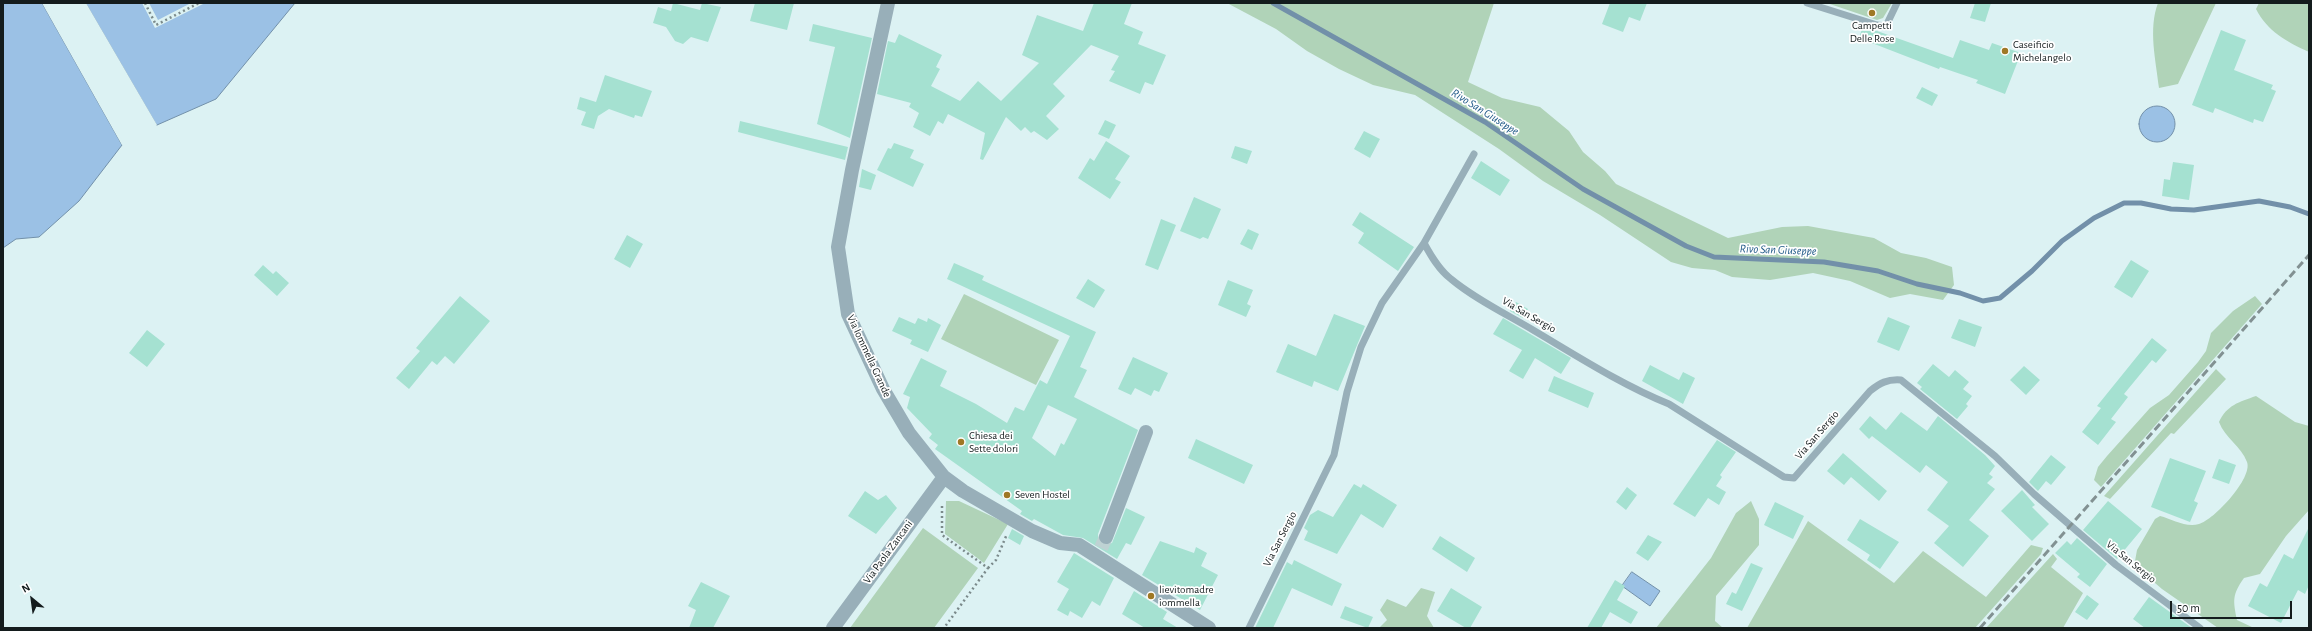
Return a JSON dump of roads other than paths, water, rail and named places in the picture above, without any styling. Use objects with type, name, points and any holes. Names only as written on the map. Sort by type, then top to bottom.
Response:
[{"type":"street","name":"Via Iommella Grande","points":[[888,3],[852,170],[838,247],[848,314],[860,343],[883,389],[909,433],[944,477],[963,491],[1032,531],[1060,544],[1101,547],[1209,628]]},
{"type":"street","points":[[1101,547],[1146,432]]},
{"type":"street","name":"Via Paola Zancani","points":[[833,628],[944,477]]},
{"type":"lane","points":[[1807,3],[1877,25],[1886,26],[1897,3]]},
{"type":"lane","name":"Via San Sergio","points":[[1249,628],[1334,455],[1346,392],[1362,347],[1382,303],[1424,243],[1474,154]]},
{"type":"lane","name":"Via San Sergio","points":[[1424,243],[1436,263],[1450,279],[1472,294],[1582,358],[1652,397],[1669,404],[1784,477],[1794,478],[1870,391],[1881,382],[1890,379],[1901,380],[1995,456],[2034,494],[2116,565],[2148,591],[2200,628]]},
{"type":"water","points":[[3,3],[42,3],[122,145],[79,201],[39,237],[16,239],[3,248]]},
{"type":"water","points":[[86,3],[295,3],[216,99],[157,125]]},
{"type":"water","points":[[2157,106],[2170,111],[2175,124],[2170,137],[2157,142],[2144,137],[2139,124],[2144,111]]},
{"type":"water","points":[[1632,572],[1660,591],[1650,606],[1622,586]]},
{"type":"waterway","name":"Rivo San Giuseppe","points":[[1273,3],[1485,122],[1583,189],[1686,246],[1714,257],[1824,262],[1878,271],[1917,284],[1960,293],[1983,301],[2000,298],[2032,271],[2062,241],[2094,218],[2124,203],[2141,203],[2171,209],[2194,210],[2259,201],[2290,207],[2309,214]]},
{"type":"tunnel","points":[[1101,548],[1106,537]]},
{"type":"railway","points":[[1980,628],[2309,255]]},
{"type":"place","name":"Campetti Delle Rose","points":[[1872,13]]},
{"type":"place","name":"Caseificio Michelangelo","points":[[2005,51]]},
{"type":"place","name":"Chiesa dei Sette dolori","points":[[961,442]]},
{"type":"place","name":"Seven Hostel","points":[[1007,495]]},
{"type":"place","name":"lievitomadre iommella","points":[[1151,596]]}]
